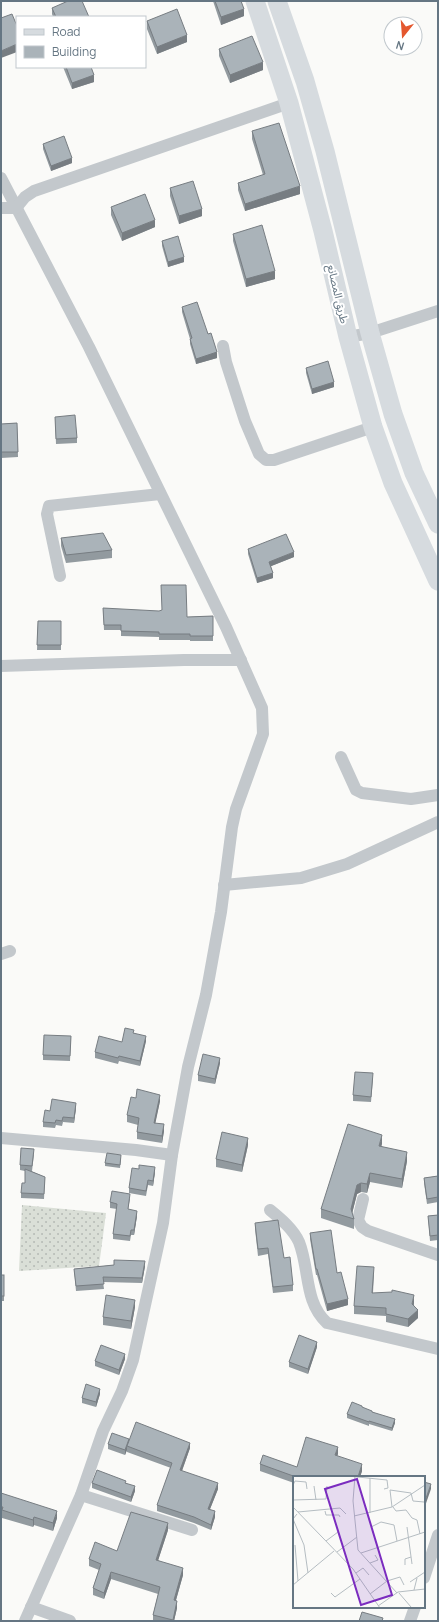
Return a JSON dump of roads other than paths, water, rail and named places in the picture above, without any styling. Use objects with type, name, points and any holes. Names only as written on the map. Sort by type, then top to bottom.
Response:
[{"type":"main road","name":"طريق المصانع","points":[[255,1],[289,103],[323,231],[348,337],[373,427],[393,483],[438,581]]},
{"type":"main road","name":"طريق المصانع","points":[[277,1],[305,81],[325,151],[370,333],[393,414],[414,473],[438,524]]},
{"type":"street","points":[[16,208],[25,197],[34,191],[289,103]]},
{"type":"street","points":[[1,178],[89,347],[241,660],[262,708],[263,734],[236,809],[227,857],[224,885],[206,995],[188,1067],[172,1156],[163,1223],[133,1360],[122,1391],[103,1431],[80,1495],[25,1621]]},
{"type":"street","points":[[1,208],[16,208]]},
{"type":"street","points":[[348,337],[370,333],[438,311]]},
{"type":"street","points":[[223,346],[226,362],[245,421],[259,454],[266,460],[274,460],[373,427]]},
{"type":"street","points":[[60,576],[47,514],[49,506],[160,494]]},
{"type":"street","points":[[1,666],[184,660],[241,660]]},
{"type":"street","points":[[341,757],[356,790],[362,793],[410,799],[438,795]]},
{"type":"street","points":[[224,885],[301,878],[347,864],[438,822]]},
{"type":"street","points":[[1,1138],[136,1150],[172,1156]]},
{"type":"street","points":[[363,1199],[358,1220],[362,1227],[368,1231],[438,1255]]},
{"type":"street","points":[[270,1210],[285,1222],[298,1241],[313,1306],[327,1323],[438,1349]]},
{"type":"street","points":[[80,1495],[192,1530]]},
{"type":"street","points":[[425,1575],[438,1535]]},
{"type":"street","points":[[31,1607],[70,1621]]},
{"type":"street","points":[[410,1621],[415,1608]]}]
